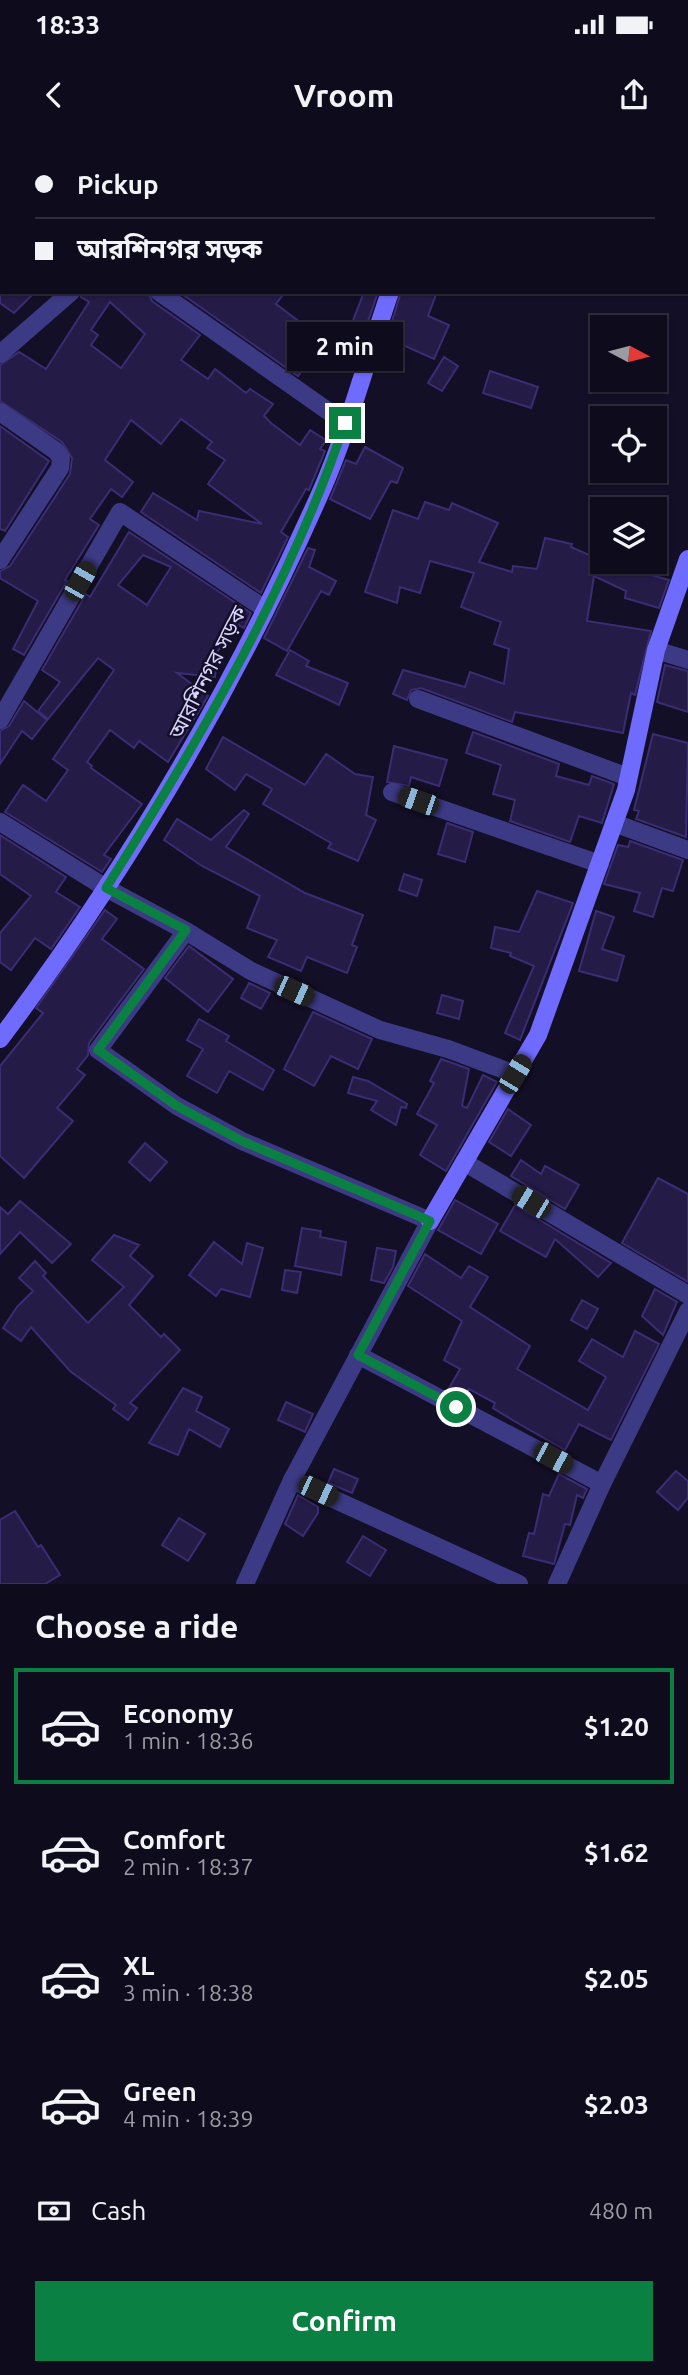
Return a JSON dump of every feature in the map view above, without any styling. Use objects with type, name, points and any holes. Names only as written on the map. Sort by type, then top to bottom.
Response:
[{"type":"street","points":[[0,354],[69,294]]},
{"type":"street","points":[[162,294],[345,423]]},
{"type":"street","name":"আরশিনগর সড়ক","points":[[0,1039],[106,888],[194,748],[324,485],[389,294]]},
{"type":"street","points":[[0,412],[56,451],[61,458],[60,468],[0,560]]},
{"type":"street","points":[[0,720],[120,512],[265,609]]},
{"type":"street","points":[[245,1584],[292,1480],[358,1355],[430,1221],[538,1035],[614,823],[628,777],[656,650],[687,566]]},
{"type":"street","points":[[656,650],[688,660]]},
{"type":"street","points":[[418,699],[628,777]]},
{"type":"street","points":[[392,792],[600,864]]},
{"type":"street","points":[[0,822],[106,888],[186,930],[251,971],[380,1030],[447,1049],[515,1074]]},
{"type":"street","points":[[614,823],[688,850]]},
{"type":"street","points":[[186,930],[98,1050],[177,1106],[242,1141],[430,1221]]},
{"type":"street","points":[[464,1162],[688,1295]]},
{"type":"street","points":[[557,1584],[602,1484],[688,1311]]},
{"type":"street","points":[[358,1355],[602,1484]]},
{"type":"street","points":[[292,1480],[519,1584]]},
{"type":"building","points":[[0,294],[33,294],[14,313],[0,303]]},
{"type":"building","points":[[82,294],[149,294],[152,301],[200,335],[181,360],[208,379],[215,369],[246,393],[250,389],[273,404],[264,416],[271,423],[300,445],[310,430],[326,440],[320,449],[325,451],[309,490],[306,489],[281,532],[288,537],[261,593],[141,512],[153,493],[197,520],[199,511],[262,524],[208,484],[225,460],[207,448],[212,442],[181,419],[161,444],[131,420],[105,460],[133,482],[122,497],[111,489],[90,519],[99,525],[24,655],[13,649],[38,601],[0,578],[0,571],[10,566],[70,474],[72,458],[62,442],[0,401],[0,365],[19,352],[46,369],[89,302],[81,297]],"holes":[[[110,302],[145,334],[121,368],[91,345],[98,335],[91,330]]]},
{"type":"building","points":[[182,294],[284,294],[276,304],[305,326],[287,349],[307,364],[298,376]]},
{"type":"building","points":[[363,294],[377,294],[364,333],[341,364],[337,362]]},
{"type":"building","points":[[400,294],[436,294],[428,316],[449,325],[434,359],[387,338]]},
{"type":"building","points":[[444,357],[458,366],[442,391],[428,383]]},
{"type":"building","points":[[490,371],[538,387],[531,408],[483,393]]},
{"type":"building","points":[[0,426],[49,461],[5,531],[0,529]]},
{"type":"building","points":[[365,447],[403,468],[397,483],[391,481],[370,519],[330,499],[346,460],[356,464]]},
{"type":"building","points":[[425,502],[449,510],[452,503],[498,523],[479,562],[512,572],[513,566],[537,569],[545,538],[572,544],[571,547],[590,556],[590,574],[647,574],[669,580],[659,608],[625,598],[626,591],[594,576],[587,621],[651,631],[635,695],[631,693],[623,733],[515,712],[512,722],[421,688],[411,690],[407,700],[393,694],[403,670],[465,687],[470,672],[504,684],[509,649],[494,644],[501,622],[461,607],[474,573],[430,561],[420,593],[400,587],[397,603],[365,592],[393,510],[418,519]]},
{"type":"building","points":[[129,532],[251,613],[244,628],[235,623],[218,651],[215,677],[177,673],[208,696],[168,762],[139,741],[134,748],[110,730],[87,762],[91,768],[142,804],[104,855],[111,859],[102,872],[5,812],[23,785],[46,801],[68,770],[53,759],[114,670],[98,658],[48,719],[38,711],[60,682],[42,670],[86,594],[90,597]],"holes":[[[143,555],[171,567],[147,605],[118,585]]]},
{"type":"building","points":[[308,548],[315,550],[309,567],[336,581],[329,595],[321,591],[287,651],[264,638]]},
{"type":"building","points":[[290,650],[309,661],[306,666],[348,683],[339,705],[276,675]]},
{"type":"building","points":[[665,665],[688,671],[688,712],[657,702]]},
{"type":"building","points":[[24,701],[47,720],[32,739],[22,731],[0,764],[0,731],[9,726]]},
{"type":"building","points":[[473,732],[559,764],[556,776],[589,785],[592,776],[614,784],[602,823],[579,816],[570,842],[510,821],[515,800],[493,794],[501,765],[466,753]]},
{"type":"building","points":[[653,734],[688,743],[686,837],[636,819],[639,811],[634,810]]},
{"type":"building","points":[[223,737],[305,785],[326,754],[355,774],[373,777],[366,815],[376,820],[358,861],[328,848],[331,843],[263,804],[272,789],[246,774],[235,790],[206,769]]},
{"type":"building","points":[[394,746],[447,760],[439,786],[411,777],[409,786],[387,782]]},
{"type":"building","points":[[244,810],[249,814],[226,847],[305,893],[363,915],[352,945],[357,947],[347,973],[307,957],[301,971],[268,957],[277,940],[247,928],[260,896],[202,866],[164,840],[177,819],[211,840]]},
{"type":"building","points":[[447,823],[473,832],[465,862],[438,854]]},
{"type":"building","points":[[0,835],[66,877],[56,892],[80,907],[51,949],[35,938],[11,970],[0,962],[0,933],[31,896],[0,874]]},
{"type":"building","points":[[630,841],[683,860],[673,891],[662,888],[653,917],[634,911],[640,893],[604,884],[618,845],[628,847]]},
{"type":"building","points":[[404,874],[422,880],[417,896],[399,890]]},
{"type":"building","points":[[537,891],[573,903],[520,1040],[505,1033],[534,966],[510,956],[511,953],[491,948],[495,927],[519,932]]},
{"type":"building","points":[[105,910],[117,919],[102,939],[144,969],[89,1043],[88,1055],[77,1069],[85,1075],[57,1108],[73,1121],[24,1178],[0,1156],[0,1066],[43,1013],[36,1008]]},
{"type":"building","points":[[596,911],[614,917],[602,949],[624,956],[617,981],[579,971]]},
{"type":"building","points":[[189,946],[233,979],[208,1012],[165,978]]},
{"type":"building","points":[[249,983],[270,993],[261,1009],[241,998]]},
{"type":"building","points":[[442,995],[463,1001],[459,1019],[437,1013]]},
{"type":"building","points":[[313,1012],[372,1039],[358,1069],[331,1056],[314,1086],[284,1069]]},
{"type":"building","points":[[199,1019],[229,1036],[226,1041],[274,1070],[263,1090],[229,1071],[217,1093],[187,1076],[203,1049],[187,1040]]},
{"type":"building","points":[[441,1059],[469,1069],[462,1106],[467,1108],[483,1075],[497,1082],[446,1171],[420,1155],[437,1125],[417,1114],[434,1083],[430,1081]]},
{"type":"building","points":[[353,1077],[368,1081],[407,1104],[406,1108],[401,1107],[396,1125],[371,1110],[377,1101],[348,1093]]},
{"type":"building","points":[[508,1109],[531,1125],[511,1156],[489,1142]]},
{"type":"building","points":[[145,1143],[167,1162],[150,1181],[129,1162]]},
{"type":"building","points":[[521,1160],[541,1174],[545,1166],[579,1185],[565,1209],[511,1176]]},
{"type":"building","points":[[658,1178],[688,1194],[688,1282],[622,1243]]},
{"type":"building","points":[[455,1200],[498,1224],[481,1254],[438,1230]]},
{"type":"building","points":[[20,1201],[71,1244],[52,1263],[20,1232],[0,1254],[0,1207],[8,1214]]},
{"type":"building","points":[[515,1205],[611,1263],[598,1277],[555,1239],[546,1257],[500,1231]]},
{"type":"building","points":[[302,1228],[321,1231],[320,1237],[346,1242],[341,1275],[295,1266]]},
{"type":"building","points":[[114,1235],[139,1245],[130,1256],[153,1276],[129,1305],[161,1337],[164,1334],[180,1350],[130,1403],[137,1408],[128,1420],[113,1409],[116,1405],[70,1371],[31,1327],[21,1341],[3,1328],[17,1307],[33,1291],[19,1278],[35,1261],[46,1273],[43,1276],[88,1323],[124,1287],[92,1260]]},
{"type":"building","points":[[214,1242],[242,1264],[247,1243],[263,1248],[250,1297],[221,1289],[216,1296],[189,1275]]},
{"type":"building","points":[[377,1248],[396,1251],[393,1267],[384,1283],[371,1280]]},
{"type":"building","points":[[425,1254],[461,1278],[469,1266],[488,1277],[470,1307],[530,1346],[517,1369],[588,1410],[606,1377],[579,1361],[592,1339],[623,1357],[635,1331],[659,1344],[611,1440],[579,1424],[565,1450],[493,1408],[495,1403],[469,1389],[464,1398],[448,1390],[460,1369],[444,1360],[462,1321],[408,1286]]},
{"type":"building","points":[[285,1270],[301,1272],[297,1293],[282,1290]]},
{"type":"building","points":[[655,1289],[677,1302],[663,1335],[642,1316]]},
{"type":"building","points":[[582,1300],[598,1309],[587,1329],[571,1320]]},
{"type":"building","points":[[183,1388],[202,1397],[196,1411],[229,1429],[220,1447],[189,1429],[178,1455],[149,1443]]},
{"type":"building","points":[[286,1402],[313,1414],[305,1432],[278,1420]]},
{"type":"building","points":[[334,1469],[358,1479],[352,1493],[328,1483]]},
{"type":"building","points":[[676,1471],[688,1481],[688,1498],[678,1510],[657,1492]]},
{"type":"building","points":[[559,1474],[587,1489],[583,1498],[577,1495],[570,1525],[565,1524],[554,1564],[523,1556],[529,1533],[534,1534],[543,1494],[549,1496]]},
{"type":"building","points":[[298,1495],[318,1507],[318,1513],[303,1536],[285,1524]]},
{"type":"building","points":[[15,1511],[60,1575],[45,1584],[0,1584],[0,1520]]},
{"type":"building","points":[[179,1518],[205,1534],[188,1561],[162,1545]]},
{"type":"building","points":[[363,1536],[386,1550],[370,1576],[347,1562]]},
{"type":"route","points":[[345,423],[324,485],[228,683],[194,748],[106,888],[186,930],[98,1050],[177,1106],[242,1141],[430,1221],[358,1355],[456,1407]]}]
